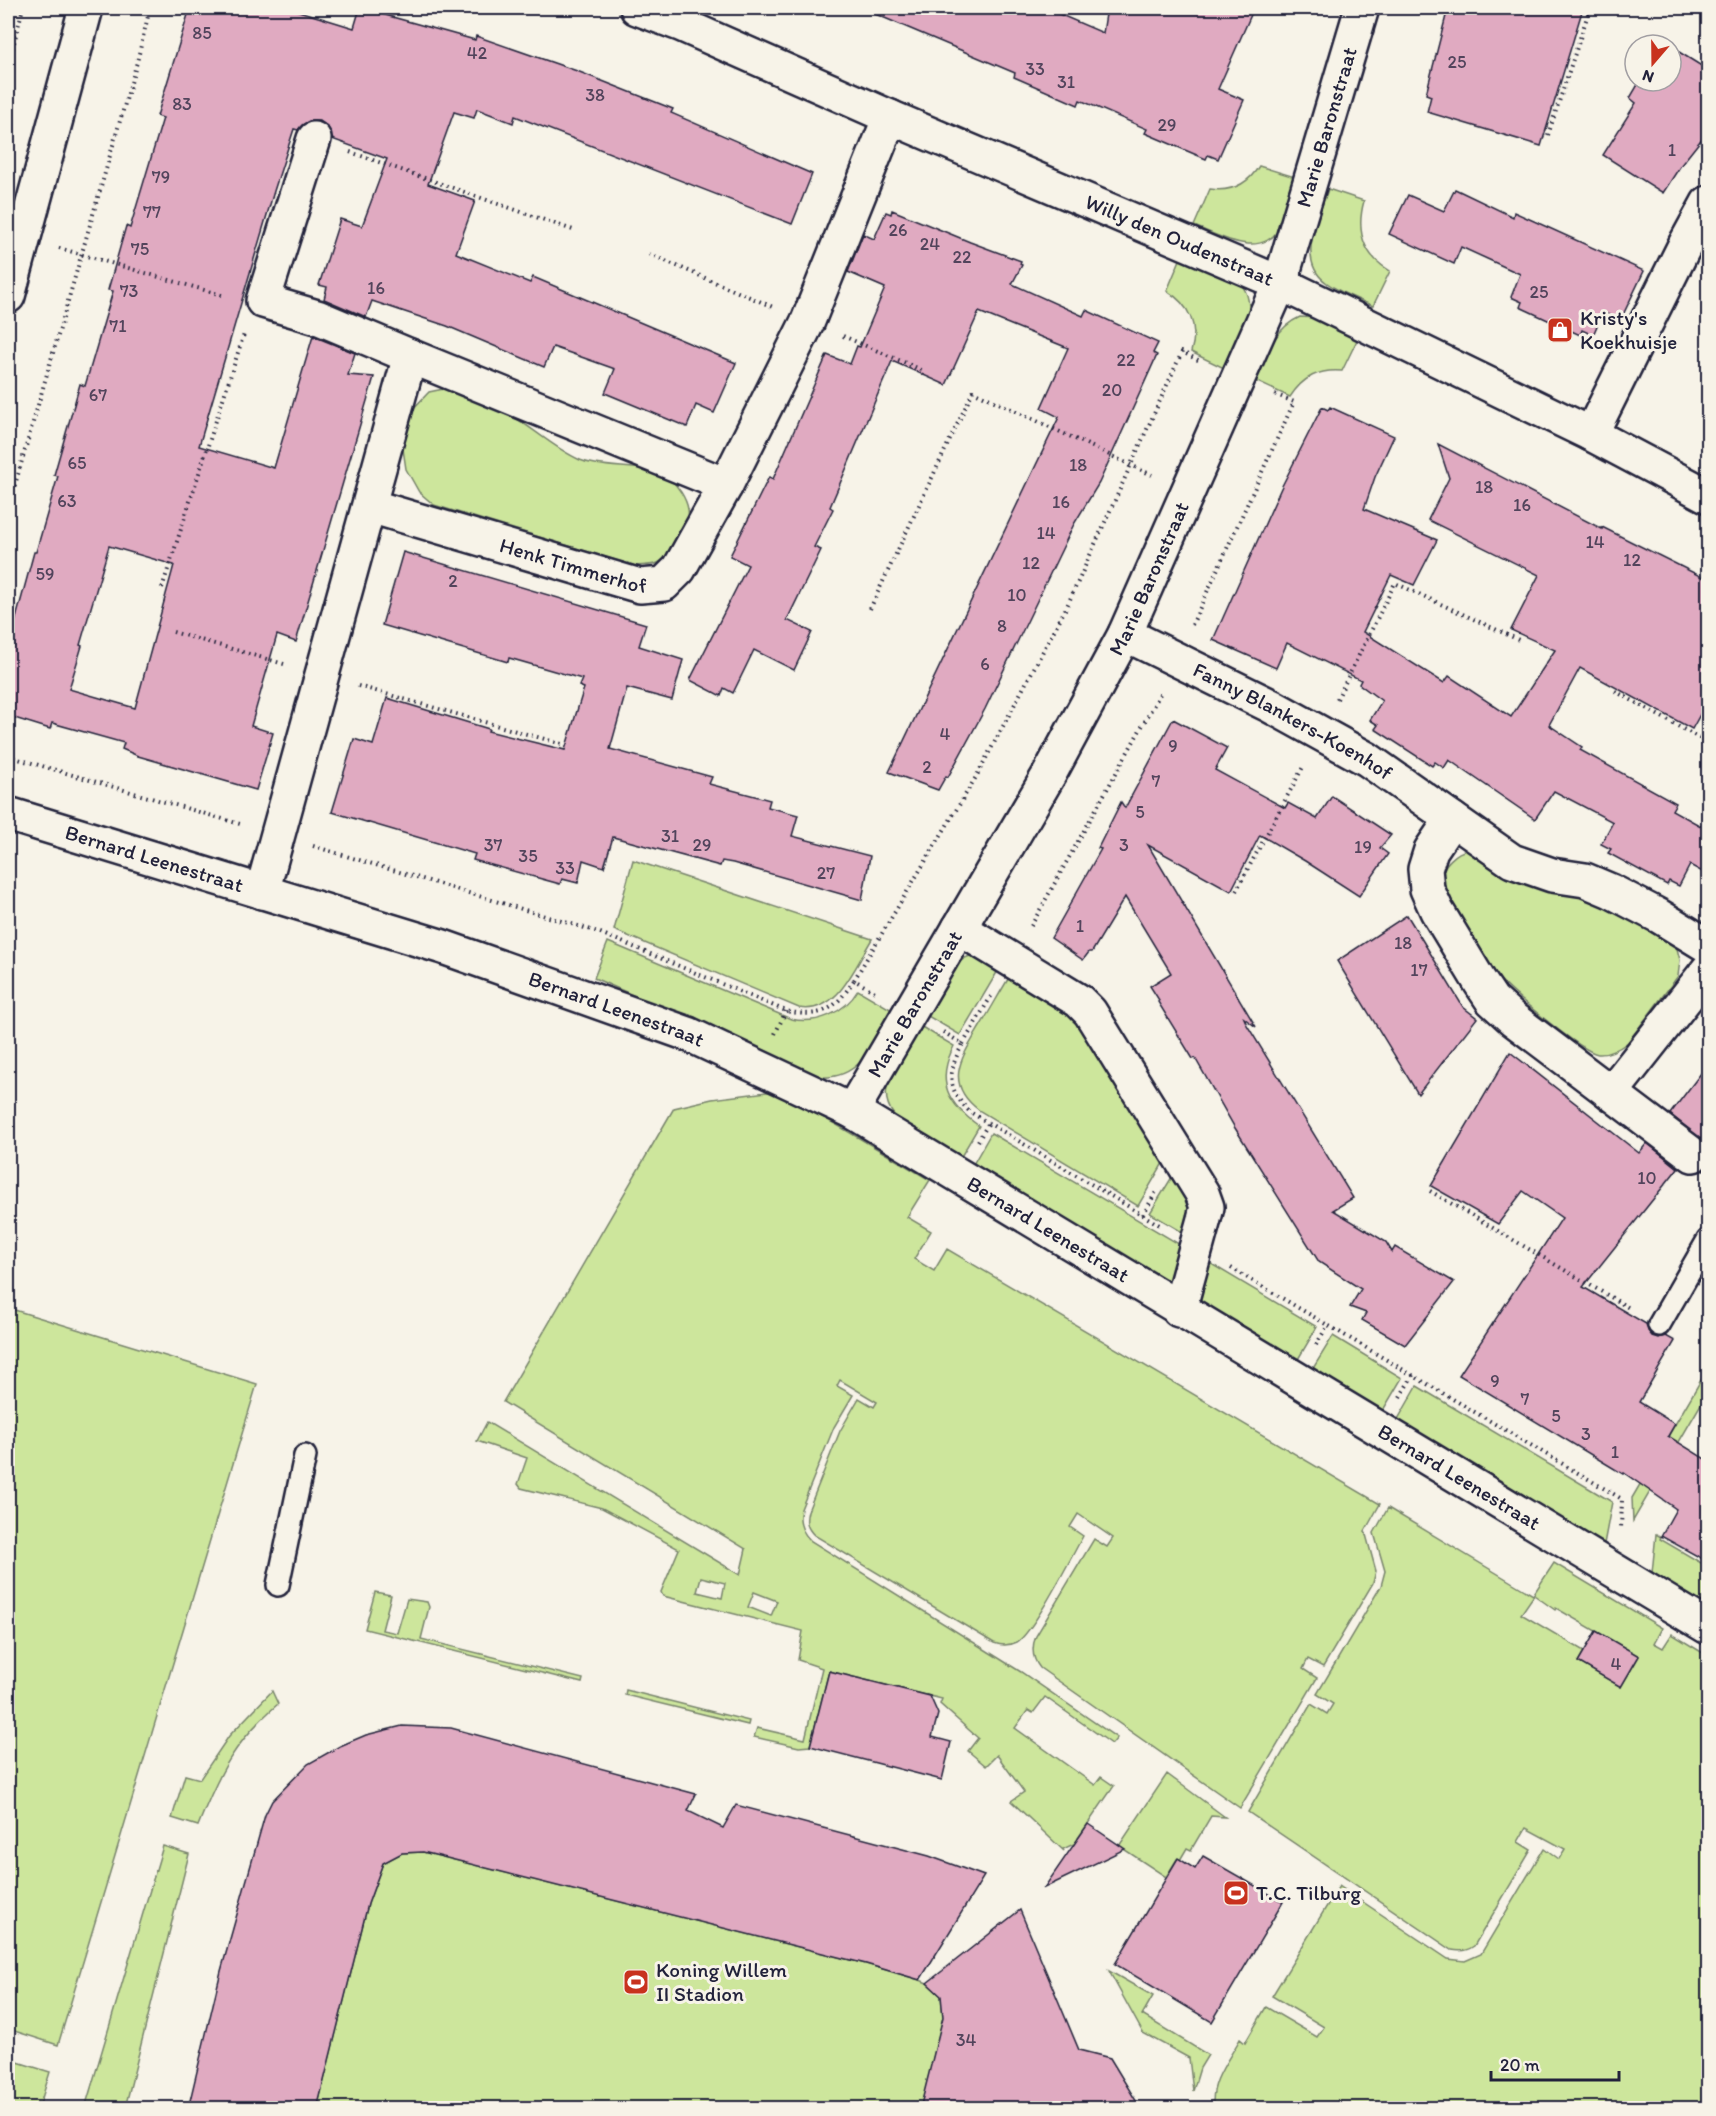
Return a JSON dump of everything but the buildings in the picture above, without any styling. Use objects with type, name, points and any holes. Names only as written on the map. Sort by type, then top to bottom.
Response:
[{"type":"street","points":[[8,296],[86,8]]},
{"type":"street","name":"Willy den Oudenstraat","points":[[637,8],[680,24],[890,117],[1280,283],[1591,434],[1708,496]]},
{"type":"street","name":"Marie Baronstraat","points":[[852,1112],[1050,773],[1125,634],[1280,283],[1362,8]]},
{"type":"street","name":"Henk Timmerhof","points":[[370,507],[640,586],[664,584],[679,569],[726,485],[808,321],[890,117]]},
{"type":"street","points":[[314,139],[258,303],[317,317],[726,485]]},
{"type":"street","points":[[1591,434],[1708,203]]},
{"type":"street","points":[[262,892],[410,356]]},
{"type":"street","name":"Fanny Blankers-Koenhof","points":[[1125,634],[1218,679],[1367,759],[1512,861],[1552,874],[1585,880],[1611,891],[1659,916],[1708,946]]},
{"type":"street","name":"Bernard Leenestraat","points":[[8,814],[443,947],[688,1034],[852,1112],[1708,1627]]},
{"type":"street","points":[[1452,819],[1431,850],[1425,869],[1427,889],[1437,911],[1492,1000],[1513,1019],[1701,1161]]},
{"type":"street","points":[[959,928],[1078,1001],[1090,1012],[1202,1193],[1207,1208],[1179,1310]]},
{"type":"street","points":[[1611,1093],[1708,970]]},
{"type":"lane","points":[[1659,1325],[1708,1240]]},
{"type":"lane","points":[[278,1585],[305,1456]]},
{"type":"path","points":[[8,66],[23,8]]},
{"type":"path","points":[[8,509],[137,62],[150,8]]},
{"type":"path","points":[[1548,135],[1590,8]]},
{"type":"path","points":[[314,139],[573,230]]},
{"type":"path","points":[[25,238],[258,303],[162,588]]},
{"type":"path","points":[[870,609],[973,391],[1188,491]]},
{"type":"path","points":[[1236,891],[1320,734],[1395,583],[1519,640]]},
{"type":"path","points":[[173,632],[562,744]]},
{"type":"path","points":[[1615,691],[1708,743]]},
{"type":"path","points":[[1430,1191],[1659,1325]]},
{"type":"green space","points":[[1259,166],[1298,178],[1286,217],[1272,238],[1262,243],[1239,243],[1194,226],[1210,189],[1232,188],[1250,178]]},
{"type":"green space","points":[[1328,189],[1364,201],[1361,222],[1364,241],[1373,257],[1390,271],[1373,306],[1327,283],[1317,274],[1312,263],[1312,239]]},
{"type":"green space","points":[[1182,255],[1237,280],[1245,290],[1249,312],[1242,335],[1226,369],[1191,352],[1194,333],[1191,317],[1182,303],[1167,291]]},
{"type":"green space","points":[[1300,317],[1317,318],[1359,336],[1342,371],[1326,371],[1306,379],[1290,397],[1255,381],[1277,336],[1291,322]]},
{"type":"green space","points":[[453,387],[504,411],[580,460],[652,471],[669,478],[681,492],[688,509],[688,516],[684,531],[669,554],[658,563],[635,566],[434,505],[419,492],[406,469],[402,442],[410,412],[429,392]]},
{"type":"green space","points":[[1468,850],[1515,880],[1589,899],[1631,917],[1676,945],[1680,960],[1678,976],[1628,1042],[1606,1054],[1598,1054],[1589,1050],[1545,1019],[1496,975],[1469,935],[1442,886],[1442,873],[1447,864],[1459,853]]},
{"type":"green space","points":[[633,860],[872,939],[852,975],[835,996],[813,1008],[799,1008],[614,930]]},
{"type":"green space","points":[[608,942],[791,1019],[820,1019],[846,1005],[858,990],[892,1010],[865,1057],[856,1066],[834,1076],[819,1077],[594,978]]},
{"type":"green space","points":[[970,956],[999,969],[960,1035],[926,1015],[950,972],[963,959]]},
{"type":"green space","points":[[1010,976],[1072,1011],[1166,1158],[1138,1206],[980,1111],[968,1101],[961,1090],[959,1069],[962,1059]]},
{"type":"green space","points":[[920,1026],[954,1046],[946,1071],[945,1081],[948,1091],[952,1101],[959,1109],[979,1126],[959,1160],[918,1137],[895,1116],[888,1104],[886,1091],[891,1075]]},
{"type":"green space","points":[[774,1091],[930,1180],[907,1217],[931,1231],[914,1259],[934,1271],[947,1249],[1380,1504],[1365,1531],[1376,1571],[1373,1583],[1323,1667],[1308,1659],[1303,1669],[1317,1678],[1240,1808],[1037,1664],[1033,1653],[1036,1636],[1094,1539],[1107,1547],[1113,1538],[1078,1514],[1070,1527],[1083,1536],[1062,1576],[1024,1636],[1017,1642],[1006,1645],[994,1643],[814,1535],[807,1524],[808,1511],[840,1431],[859,1398],[874,1407],[877,1402],[840,1380],[837,1386],[853,1395],[834,1427],[801,1509],[800,1522],[803,1530],[811,1541],[1021,1672],[1117,1738],[1112,1744],[1045,1697],[1033,1713],[1028,1710],[1015,1728],[1095,1785],[1101,1777],[1114,1786],[1078,1838],[1078,1842],[1063,1849],[1064,1851],[1011,1801],[1024,1792],[997,1755],[986,1766],[968,1751],[978,1738],[940,1704],[942,1699],[829,1671],[810,1746],[799,1747],[754,1737],[757,1728],[805,1739],[822,1668],[798,1660],[803,1631],[663,1596],[661,1592],[679,1549],[602,1508],[521,1488],[518,1484],[527,1458],[477,1441],[487,1422],[740,1575],[746,1549],[503,1402],[674,1108],[712,1099]],"holes":[[[701,1577],[725,1583],[722,1598],[697,1592]],[[754,1592],[777,1601],[771,1616],[748,1607]]]},
{"type":"green space","points":[[991,1133],[1184,1247],[1172,1287],[971,1168]]},
{"type":"green space","points":[[1175,1172],[1192,1207],[1189,1236],[1150,1213]]},
{"type":"green space","points":[[1208,1262],[1317,1327],[1297,1361],[1195,1301]]},
{"type":"green space","points":[[8,1308],[257,1384],[58,2045],[8,2029]]},
{"type":"green space","points":[[1333,1336],[1402,1378],[1382,1412],[1312,1370]]},
{"type":"green space","points":[[1708,1368],[1708,1392],[1633,1521],[1632,1498]]},
{"type":"green space","points":[[1417,1386],[1612,1502],[1604,1544],[1397,1421]]},
{"type":"green space","points":[[1388,1508],[1533,1595],[1554,1563],[1662,1628],[1654,1643],[1663,1648],[1672,1634],[1708,1656],[1708,1748],[1702,1758],[1708,1763],[1708,2108],[1214,2108],[1214,2090],[1221,2072],[1240,2039],[1245,2043],[1266,2007],[1317,2037],[1324,2027],[1272,1996],[1339,1886],[1448,1959],[1465,1961],[1481,1954],[1544,1848],[1559,1859],[1565,1849],[1526,1828],[1518,1842],[1531,1850],[1474,1946],[1466,1950],[1455,1951],[1248,1812],[1311,1704],[1327,1714],[1333,1704],[1317,1694],[1381,1586],[1385,1571],[1374,1533]],"holes":[[[1534,1595],[1555,1610],[1556,1608],[1639,1656],[1621,1687],[1578,1662],[1584,1651],[1521,1614]]]},
{"type":"green space","points":[[1656,1534],[1661,1537],[1660,1539],[1708,1567],[1708,1607],[1652,1573]]},
{"type":"green space","points":[[375,1592],[391,1595],[382,1630],[397,1633],[407,1599],[427,1602],[429,1607],[421,1639],[583,1679],[582,1683],[365,1629]]},
{"type":"green space","points":[[626,1690],[749,1721],[748,1725],[625,1695]]},
{"type":"green space","points":[[272,1691],[278,1704],[250,1732],[229,1759],[198,1826],[172,1818],[185,1775],[200,1779],[229,1736]]},
{"type":"green space","points":[[1167,1774],[1225,1817],[1211,1816],[1191,1850],[1187,1848],[1166,1877],[1119,1846]]},
{"type":"green space","points":[[163,1846],[189,1854],[125,2108],[85,2108]]},
{"type":"green space","name":"Koning Willem II Stadion","points":[[423,1852],[866,1964],[927,1983],[941,1996],[943,2018],[921,2108],[317,2108],[368,1904],[383,1863],[402,1853]]},
{"type":"green space","points":[[1109,1971],[1153,1996],[1142,2015],[1208,2055],[1200,2068],[1193,2091],[1189,2058],[1143,2033]]},
{"type":"green space","points":[[8,2059],[50,2072],[39,2108],[8,2108]]},
{"type":"place","name":"Kristy's Koekhuisje","points":[[1560,330]]},
{"type":"place","name":"T.C. Tilburg","points":[[1236,1893]]},
{"type":"place","name":"Koning Willem II Stadion","points":[[636,1982]]}]
